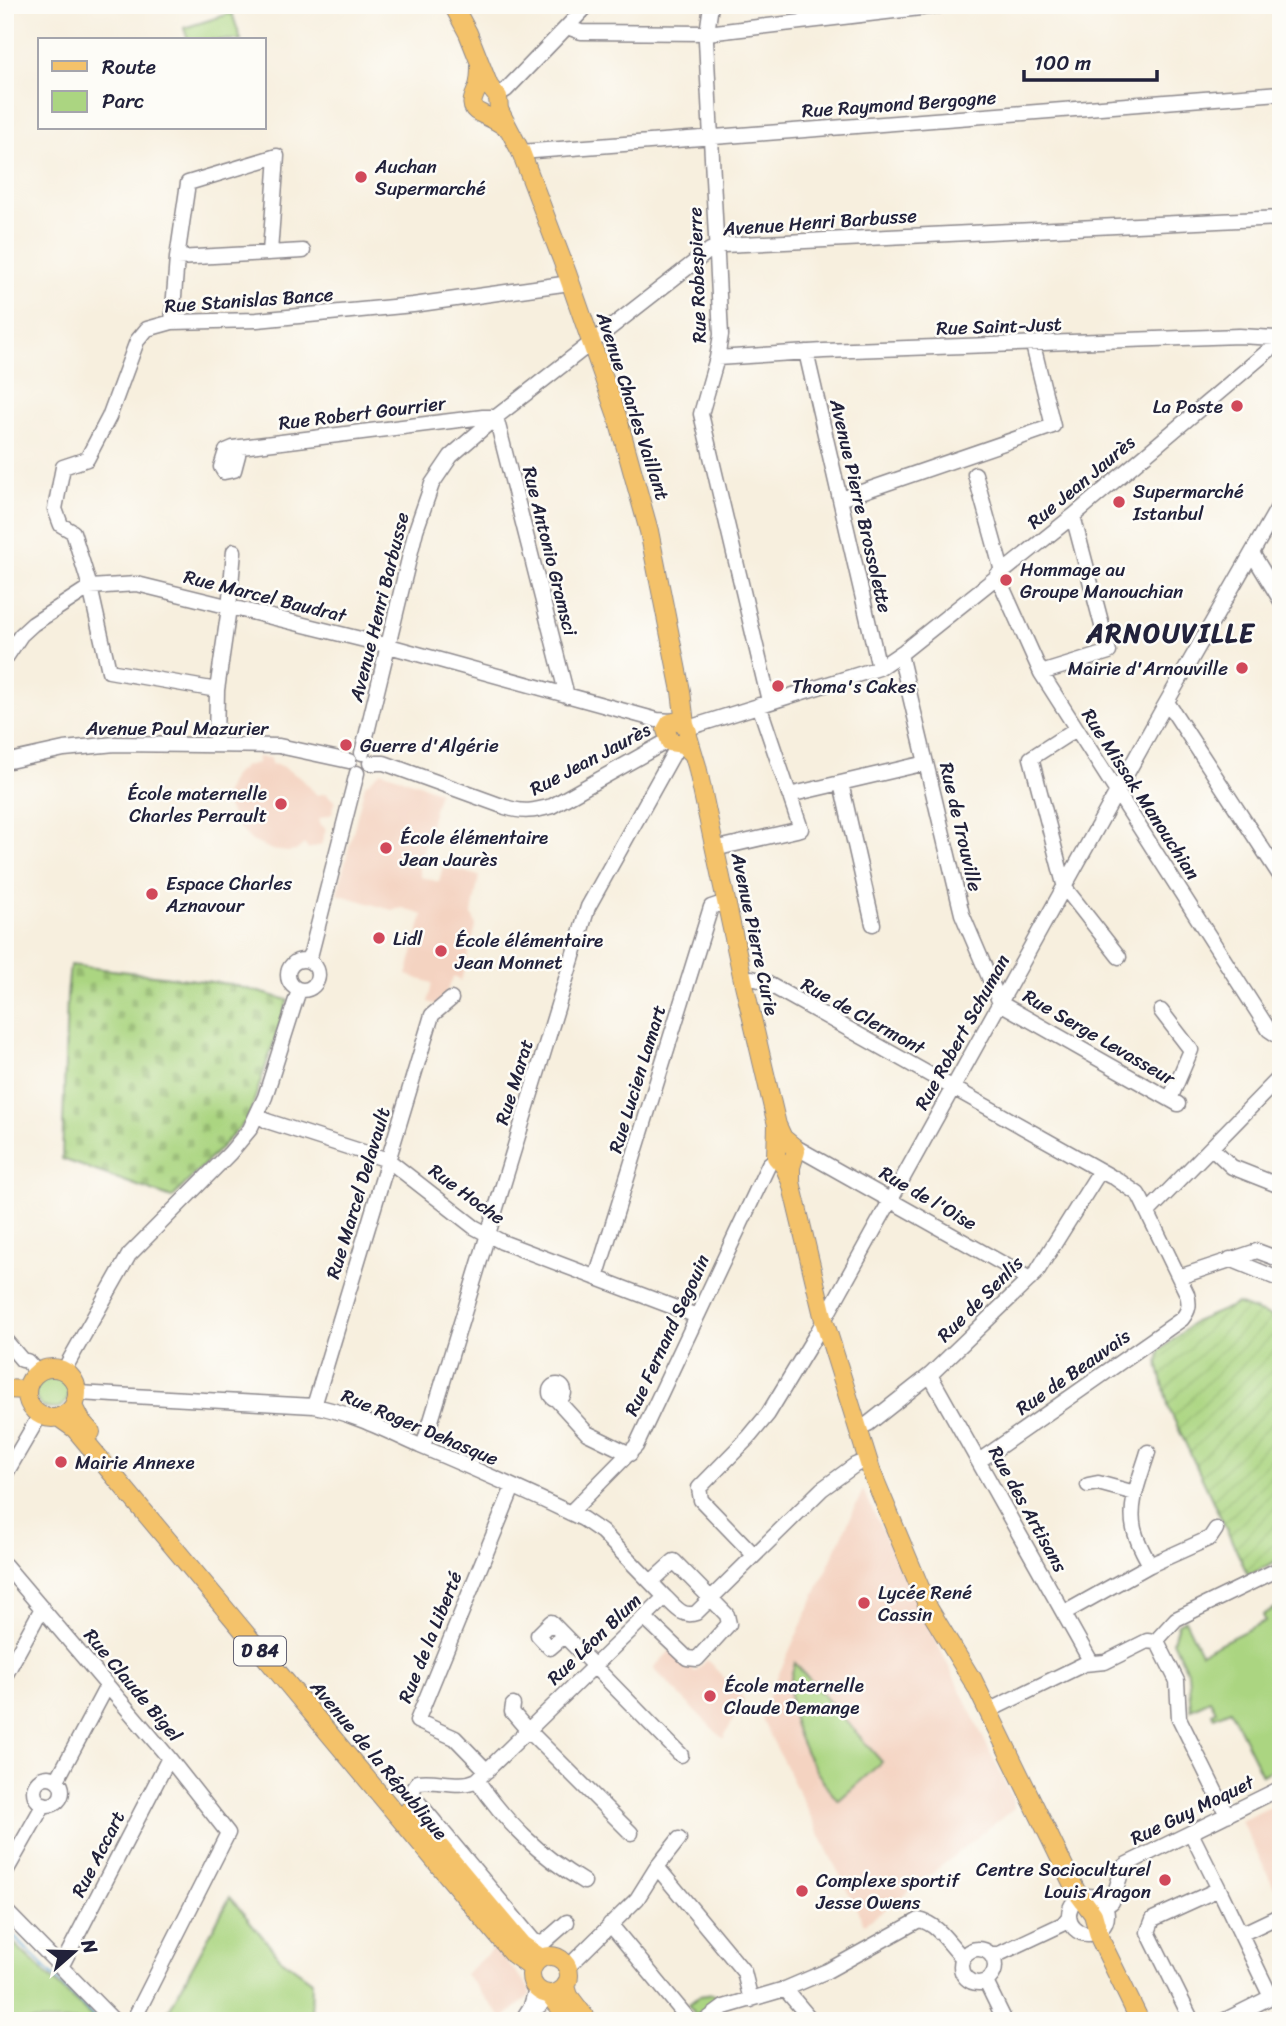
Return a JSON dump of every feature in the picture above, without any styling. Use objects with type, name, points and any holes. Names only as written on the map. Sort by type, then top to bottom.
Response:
[{"type":"main road","points":[[452,5],[464,35],[476,53],[490,99]]},
{"type":"main road","name":"Avenue Charles Vaillant","points":[[490,99],[521,152],[617,416],[643,505],[683,701],[678,735]]},
{"type":"main road","name":"Avenue Pierre Curie","points":[[678,735],[715,849],[777,1125],[789,1154],[791,1182],[824,1320],[867,1460],[883,1500],[1078,1895],[1093,1914],[1099,1939],[1140,2021]]},
{"type":"main road","points":[[32,1366],[64,1370],[74,1379],[76,1399],[69,1412],[49,1416],[32,1407],[27,1390],[32,1377],[32,1366]]},
{"type":"main road","points":[[5,1389],[27,1390]]},
{"type":"main road","name":"Avenue de la République","points":[[76,1399],[82,1422],[536,1963]]},
{"type":"main road","name":"Avenue de la République","points":[[49,1416],[75,1429],[513,1954],[536,1963]]},
{"type":"main road","name":"D 84","points":[[536,1963],[554,1956],[564,1962],[567,1976]]},
{"type":"main road","points":[[536,1963],[531,1979],[570,2021]]},
{"type":"main road","points":[[545,1992],[562,1990],[567,1976]]},
{"type":"main road","points":[[567,1976],[569,1996],[588,2021]]},
{"type":"street","points":[[490,99],[506,90],[587,5]]},
{"type":"street","name":"Rue Robespierre","points":[[710,5],[707,33],[721,335],[718,358],[701,414],[764,703],[801,829],[715,849]]},
{"type":"street","points":[[567,27],[581,32],[707,33],[946,5]]},
{"type":"street","name":"Rue Raymond Bergogne","points":[[521,152],[1281,93]]},
{"type":"street","points":[[172,322],[177,258],[188,183],[277,156],[270,253]]},
{"type":"street","name":"Avenue Henri Barbusse","points":[[307,960],[360,763],[416,530],[432,484],[451,456],[496,416],[710,250],[723,245],[1281,218]]},
{"type":"street","points":[[177,258],[303,251]]},
{"type":"street","name":"Rue Stanislas Bance","points":[[90,587],[73,532],[61,525],[55,509],[63,467],[87,459],[109,418],[137,341],[147,329],[172,322],[257,320],[400,306],[570,283]]},
{"type":"street","name":"Rue Saint-Just","points":[[718,358],[806,352],[1239,336],[1276,338],[1280,341]]},
{"type":"street","name":"Rue Jean Jaurès","points":[[360,763],[384,763],[519,812],[532,812],[562,800],[678,735],[764,703],[879,668],[1073,516],[1280,341]]},
{"type":"street","points":[[841,499],[1052,426],[1033,345]]},
{"type":"street","name":"Avenue Pierre Brossolette","points":[[806,352],[879,668]]},
{"type":"street","name":"Rue Robert Gourrier","points":[[233,448],[496,416]]},
{"type":"street","name":"Rue Antonio Gramsci","points":[[496,416],[567,696]]},
{"type":"street","points":[[975,474],[1000,573]]},
{"type":"street","name":"Rue Robert Schuman","points":[[754,1555],[701,1500],[699,1488],[750,1437],[768,1414],[824,1320],[1281,502]]},
{"type":"street","points":[[1041,673],[1110,652],[1073,516]]},
{"type":"street","points":[[216,744],[217,690],[234,551]]},
{"type":"street","points":[[1252,553],[1281,601]]},
{"type":"street","name":"Rue Missak Manouchian","points":[[1000,573],[1041,673],[1267,1026],[1281,1038]]},
{"type":"street","name":"Rue Marcel Baudrat","points":[[5,659],[21,635],[33,624],[90,587],[137,584],[389,646],[567,696],[678,735]]},
{"type":"street","points":[[90,587],[109,671],[217,690]]},
{"type":"street","name":"Rue de Trouville","points":[[900,654],[962,914],[1000,1003]]},
{"type":"street","points":[[1167,702],[1281,877]]},
{"type":"street","points":[[1076,729],[1031,758],[1065,887],[1119,957]]},
{"type":"street","name":"Rue Marat","points":[[423,1447],[588,907],[678,735]]},
{"type":"street","name":"Avenue Paul Mazurier","points":[[5,762],[64,748],[115,744],[216,744],[279,746],[360,763]]},
{"type":"street","points":[[789,795],[926,763]]},
{"type":"street","points":[[841,783],[873,925]]},
{"type":"street","name":"Rue Lucien Lamart","points":[[596,1278],[711,907],[726,902]]},
{"type":"street","points":[[307,960],[317,970],[318,979],[313,987],[299,990],[292,985],[289,972],[297,961],[307,960]]},
{"type":"street","name":"Rue de Clermont","points":[[743,980],[752,978],[762,981],[1138,1194],[1187,1294],[1187,1312]]},
{"type":"street","points":[[64,1370],[129,1255],[242,1140],[258,1115],[299,990]]},
{"type":"street","name":"Rue Marcel Delavault","points":[[314,1406],[432,1015],[451,999]]},
{"type":"street","name":"Rue Serge Levasseur","points":[[1000,1003],[1174,1101],[1191,1050],[1161,1011]]},
{"type":"street","points":[[1147,1212],[1281,1076]]},
{"type":"street","name":"Rue Hoche","points":[[258,1115],[267,1121],[388,1160],[488,1236],[697,1316]]},
{"type":"street","points":[[1212,1148],[1232,1167],[1275,1184],[1281,1183]]},
{"type":"street","name":"Rue de l'Oise","points":[[789,1154],[891,1199],[1030,1279]]},
{"type":"street","name":"Rue Fernand Segouin","points":[[570,1513],[636,1446],[769,1164],[789,1154]]},
{"type":"street","name":"Rue de Senlis","points":[[857,1429],[868,1424],[930,1375],[1030,1279],[1086,1196],[1108,1175]]},
{"type":"street","points":[[1179,1277],[1257,1251],[1281,1261]]},
{"type":"street","points":[[1230,1259],[1281,1280]]},
{"type":"street","name":"Rue de Beauvais","points":[[979,1461],[1182,1319],[1187,1312]]},
{"type":"street","points":[[5,1331],[32,1366]]},
{"type":"street","points":[[5,1340],[22,1360],[32,1366]]},
{"type":"street","name":"Rue des Artisans","points":[[930,1375],[1091,1662]]},
{"type":"street","points":[[555,1398],[587,1433],[630,1454]]},
{"type":"street","name":"Rue Roger Dehasque","points":[[76,1399],[314,1406],[336,1410],[446,1455],[570,1513],[602,1532],[665,1597]]},
{"type":"street","points":[[5,1475],[49,1416]]},
{"type":"street","points":[[1148,1452],[1135,1493],[1134,1529],[1150,1565]]},
{"type":"street","name":"Rue Léon Blum","points":[[482,1776],[527,1729],[665,1597],[683,1614],[696,1612],[822,1489],[855,1465],[867,1460]]},
{"type":"street","points":[[1088,1485],[1098,1483],[1135,1493]]},
{"type":"street","name":"Rue de la Liberté","points":[[482,1776],[455,1738],[417,1721],[513,1487]]},
{"type":"street","points":[[1064,1613],[1150,1565],[1210,1538],[1216,1529]]},
{"type":"street","points":[[644,1617],[687,1658],[696,1659],[729,1624],[727,1615],[674,1561],[651,1582]]},
{"type":"street","name":"Rue Claude Bigel","points":[[5,1565],[169,1758],[228,1833],[133,2021]]},
{"type":"street","points":[[1155,1642],[1176,1619],[1281,1568]]},
{"type":"street","points":[[5,1676],[42,1608]]},
{"type":"street","points":[[564,1636],[681,1755]]},
{"type":"street","points":[[988,1711],[1091,1662],[1105,1662],[1147,1642],[1155,1642],[1177,1681],[1179,1718],[1227,1815]]},
{"type":"street","points":[[57,1780],[107,1686]]},
{"type":"street","points":[[513,1705],[512,1712],[527,1729],[631,1833]]},
{"type":"street","name":"Rue Accart","points":[[61,1967],[169,1758]]},
{"type":"street","points":[[566,1922],[542,1944],[533,1940],[414,1797],[413,1789],[418,1782],[469,1784],[482,1776],[495,1806],[525,1840],[584,1882]]},
{"type":"street","points":[[48,1777],[57,1780],[62,1787],[62,1796],[56,1802],[44,1804],[35,1793],[36,1784],[48,1777]]},
{"type":"street","name":"Rue Guy Moquet","points":[[1099,1939],[1106,1920],[1105,1906],[1112,1902],[1123,1867],[1281,1788]]},
{"type":"street","points":[[5,1873],[44,1804]]},
{"type":"street","points":[[1191,1833],[1241,1934],[1276,1995],[1223,2021]]},
{"type":"street","points":[[567,1976],[610,1924],[637,1899],[657,1867],[680,1839]]},
{"type":"street","points":[[657,1867],[744,1972],[751,2000]]},
{"type":"street","points":[[1192,2021],[1149,1931],[1149,1925],[1153,1919],[1219,1889]]},
{"type":"street","points":[[1071,1924],[1069,1909],[1078,1895],[1094,1897],[1105,1906]]},
{"type":"street","points":[[5,1910],[114,2021]]},
{"type":"street","points":[[1241,1934],[1281,1915]]},
{"type":"street","points":[[705,2021],[724,2007],[785,1989],[836,1966],[919,1920],[935,1927],[962,1958],[961,1969],[967,1980],[977,1984],[986,1982],[992,1976],[993,1959],[999,1954],[1063,1924],[1071,1924],[1083,1934],[1099,1939]]},
{"type":"street","points":[[610,1924],[690,2021]]},
{"type":"street","points":[[962,1958],[979,1949],[993,1959]]},
{"type":"street","points":[[986,1982],[1004,2021]]},
{"type":"street","points":[[785,1989],[812,2021]]},
{"type":"street","points":[[522,2019],[545,1992]]},
{"type":"shaded area","name":"École maternelle Charles Perrault","points":[[257,757],[271,758],[271,764],[282,766],[302,779],[317,795],[326,793],[335,802],[332,814],[320,818],[319,823],[326,829],[321,845],[308,849],[304,844],[296,851],[288,852],[272,850],[252,841],[237,826],[227,807],[225,793],[233,776],[245,766],[257,763]]},
{"type":"shaded area","name":"École élémentaire Jean Jaurès","points":[[381,771],[439,791],[419,865],[421,877],[439,882],[443,866],[479,876],[472,914],[476,926],[461,981],[454,976],[440,1006],[428,1002],[432,983],[407,975],[423,915],[403,908],[392,910],[337,894],[365,785]]},
{"type":"shaded area","name":"Lycée René Cassin","points":[[863,1490],[1012,1797],[1014,1808],[864,1924],[760,1715]]},
{"type":"shaded area","name":"École maternelle Claude Demange","points":[[672,1649],[695,1672],[707,1660],[744,1699],[723,1739],[653,1668]]},
{"type":"shaded area","points":[[1281,1802],[1281,1883],[1274,1887],[1241,1821]]},
{"type":"shaded area","points":[[495,1947],[529,1988],[530,1995],[503,2019],[465,1974]]},
{"type":"green space","points":[[232,13],[240,38],[187,38],[184,28]]},
{"type":"green space","points":[[70,965],[229,984],[288,1000],[248,1119],[172,1198],[62,1159]]},
{"type":"green space","points":[[1237,1304],[1281,1320],[1281,1559],[1248,1575],[1169,1409],[1158,1363],[1160,1351],[1194,1322]]},
{"type":"green space","points":[[52,1375],[64,1380],[69,1392],[64,1404],[52,1409],[40,1404],[35,1392],[40,1380]]},
{"type":"green space","points":[[1275,1608],[1281,1618],[1281,1764],[1262,1775],[1230,1710],[1214,1717],[1212,1713],[1216,1711],[1210,1700],[1191,1709],[1188,1673],[1173,1641],[1178,1624],[1185,1620],[1201,1653],[1265,1621],[1263,1615]]},
{"type":"green space","points":[[795,1663],[882,1762],[838,1801],[816,1771],[798,1736],[790,1700],[790,1681]]},
{"type":"green space","points":[[230,1897],[280,1958],[312,1981],[311,2021],[163,2021]]},
{"type":"green space","points":[[5,1935],[96,2021],[5,2021]]},
{"type":"green space","points":[[713,1994],[717,2001],[697,2016],[688,2005],[699,1996]]},
{"type":"waterway","points":[[5,1928],[99,2021]]},
{"type":"place","name":"Auchan Supermarché","points":[[361,177]]},
{"type":"place","name":"La Poste","points":[[1237,406]]},
{"type":"place","name":"Supermarché Istanbul","points":[[1119,502]]},
{"type":"place","name":"Hommage au Groupe Manouchian","points":[[1006,580]]},
{"type":"place","name":"Mairie d'Arnouville","points":[[1242,668]]},
{"type":"place","name":"Thoma's Cakes","points":[[778,686]]},
{"type":"place","name":"Guerre d'Algérie","points":[[346,745]]},
{"type":"place","name":"École maternelle Charles Perrault","points":[[281,804]]},
{"type":"place","name":"École élémentaire Jean Jaurès","points":[[386,848]]},
{"type":"place","name":"Espace Charles Aznavour","points":[[152,894]]},
{"type":"place","name":"Lidl","points":[[379,938]]},
{"type":"place","name":"École élémentaire Jean Monnet","points":[[441,951]]},
{"type":"place","name":"Mairie Annexe","points":[[61,1462]]},
{"type":"place","name":"Lycée René Cassin","points":[[864,1603]]},
{"type":"place","name":"École maternelle Claude Demange","points":[[710,1696]]},
{"type":"place","name":"Centre Socioculturel Louis Aragon","points":[[1165,1880]]},
{"type":"place","name":"Complexe sportif Jesse Owens","points":[[802,1891]]},
{"type":"district","name":"ARNOUVILLE","points":[[1171,633]]}]
